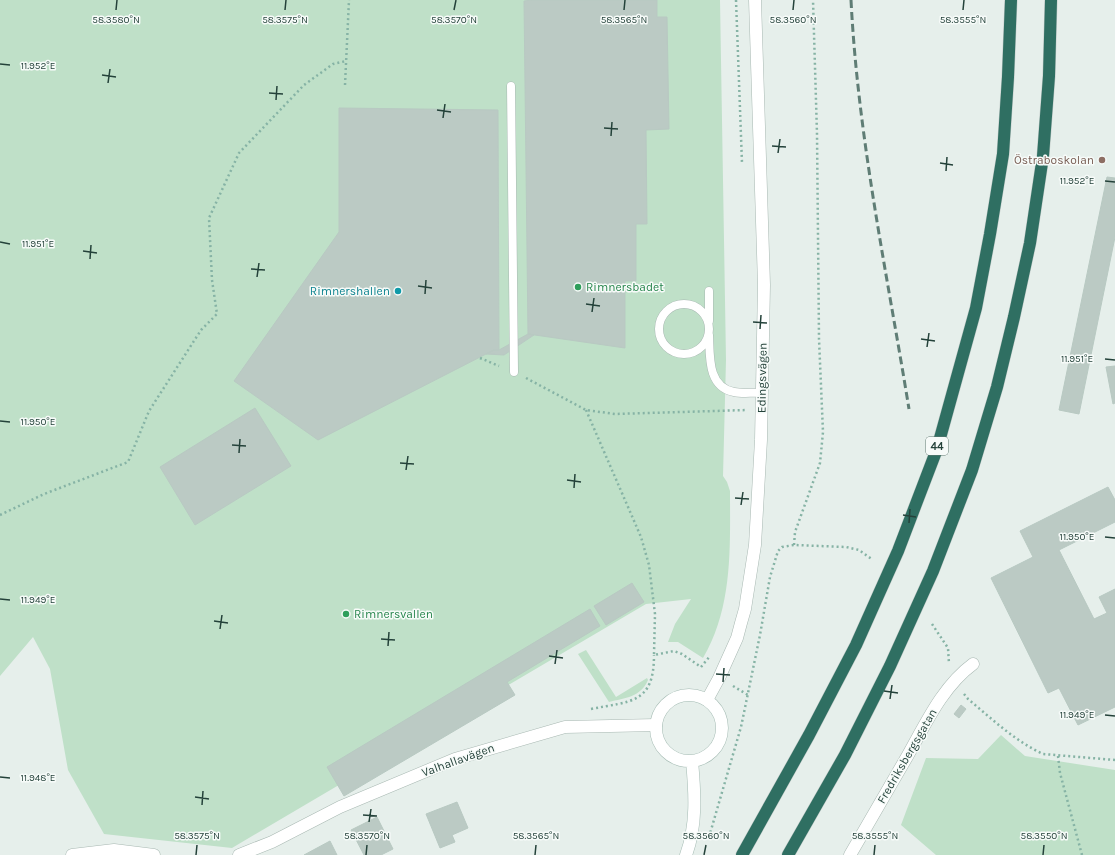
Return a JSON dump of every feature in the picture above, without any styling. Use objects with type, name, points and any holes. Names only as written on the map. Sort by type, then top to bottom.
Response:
[{"type":"highway","name":"44","points":[[742,855],[809,735],[856,645],[898,551],[936,449],[976,308],[990,234],[1003,154],[1011,0]]},
{"type":"highway","points":[[788,855],[845,755],[890,666],[933,571],[972,470],[997,387],[1013,324],[1030,243],[1043,156],[1049,76],[1051,0]]},
{"type":"street","name":"Edingsvägen","points":[[707,700],[719,678],[737,638],[745,609],[755,545],[761,440],[764,285],[754,0]]},
{"type":"street","name":"Fredriksbergsgatan","points":[[850,855],[933,712],[953,682],[973,664]]},
{"type":"street","points":[[692,694],[707,700],[716,708],[721,718],[722,736],[717,746],[704,758],[692,761],[680,760],[666,752],[659,742],[656,725],[662,708],[677,696],[692,694]]},
{"type":"street","name":"Valhallavägen","points":[[239,855],[272,842],[340,807],[455,759],[566,727],[656,725]]},
{"type":"street","points":[[686,855],[690,843],[695,813],[692,761]]},
{"type":"street","points":[[268,855],[272,842]]},
{"type":"street","points":[[72,855],[114,850],[154,855]]},
{"type":"lane","points":[[511,86],[514,372]]},
{"type":"lane","points":[[709,291],[710,362],[712,373],[718,383],[730,391],[762,393]]},
{"type":"lane","points":[[679,304],[696,306],[703,312],[708,320],[709,328],[708,337],[704,344],[689,354],[680,354],[665,346],[660,338],[658,330],[664,313],[671,307],[679,304]]},
{"type":"path","points":[[345,85],[349,0]]},
{"type":"path","points":[[736,0],[742,168]]},
{"type":"path","points":[[794,545],[795,532],[820,463],[823,432],[819,339],[817,134],[813,0]]},
{"type":"path","points":[[0,515],[44,494],[128,462],[149,411],[201,330],[216,314],[212,280],[209,218],[239,153],[304,85],[333,64],[346,61]]},
{"type":"path","points":[[480,358],[514,372],[586,410],[615,414],[747,410],[747,392]]},
{"type":"path","points":[[586,410],[641,537],[649,565],[655,614],[654,668],[652,679],[642,695],[633,701],[590,709]]},
{"type":"path","points":[[708,842],[741,727],[758,648],[770,577],[774,559],[778,551],[782,547],[794,545],[846,547],[859,550],[873,560]]},
{"type":"path","points":[[932,624],[948,648],[949,674],[953,682],[968,699],[1016,738],[1043,754],[1115,760]]},
{"type":"path","points":[[654,654],[674,652],[682,654],[701,667],[710,655]]},
{"type":"path","points":[[1058,756],[1060,773],[1082,855]]},
{"type":"green space","points":[[0,0],[720,0],[726,360],[723,476],[730,491],[730,534],[728,576],[725,598],[713,638],[703,658],[678,642],[668,642],[675,624],[691,599],[646,604],[232,848],[104,834],[68,770],[50,669],[33,637],[0,676]]},
{"type":"green space","points":[[586,650],[616,697],[647,678],[648,680],[645,686],[632,696],[609,702],[578,654]]},
{"type":"green space","points":[[1001,735],[1025,756],[1115,770],[1115,855],[936,855],[901,825],[926,758],[978,759]]},
{"type":"building","points":[[657,0],[657,17],[667,17],[669,129],[646,130],[647,224],[636,224],[636,281],[625,281],[625,348],[528,334],[524,1]]},
{"type":"building","name":"Rimnershallen","points":[[339,108],[498,110],[499,350],[494,350],[318,440],[234,381],[339,232]]},
{"type":"building","points":[[1107,177],[1115,178],[1115,237],[1079,414],[1059,410]]},
{"type":"building","points":[[528,334],[534,335],[504,355],[486,354],[494,350],[499,350]]},
{"type":"building","points":[[1115,366],[1115,403],[1113,404],[1106,367]]},
{"type":"building","points":[[255,408],[291,466],[195,525],[160,467]]},
{"type":"building","points":[[1108,487],[1115,500],[1115,522],[1059,550],[1094,619],[1107,613],[1099,597],[1115,589],[1115,707],[1078,725],[1059,688],[1048,693],[991,578],[1033,557],[1020,531]]},
{"type":"building","points":[[632,583],[644,602],[606,625],[594,606]]},
{"type":"building","points":[[590,609],[600,626],[507,682],[515,695],[344,796],[327,767]]},
{"type":"building","points":[[961,705],[966,709],[959,718],[954,714]]},
{"type":"building","points":[[457,802],[468,828],[452,835],[455,842],[440,848],[426,814]]},
{"type":"building","points":[[377,817],[393,849],[381,855],[364,855],[351,830]]},
{"type":"building","points":[[330,841],[337,855],[304,855]]},
{"type":"railway","points":[[851,0],[860,103],[874,205],[909,409]]},
{"type":"place","name":"Östraboskolan","points":[[1102,160]]},
{"type":"place","name":"Rimnersbadet","points":[[578,287]]},
{"type":"place","name":"Rimnershallen","points":[[398,291]]},
{"type":"place","name":"Rimnersvallen","points":[[346,614]]}]
